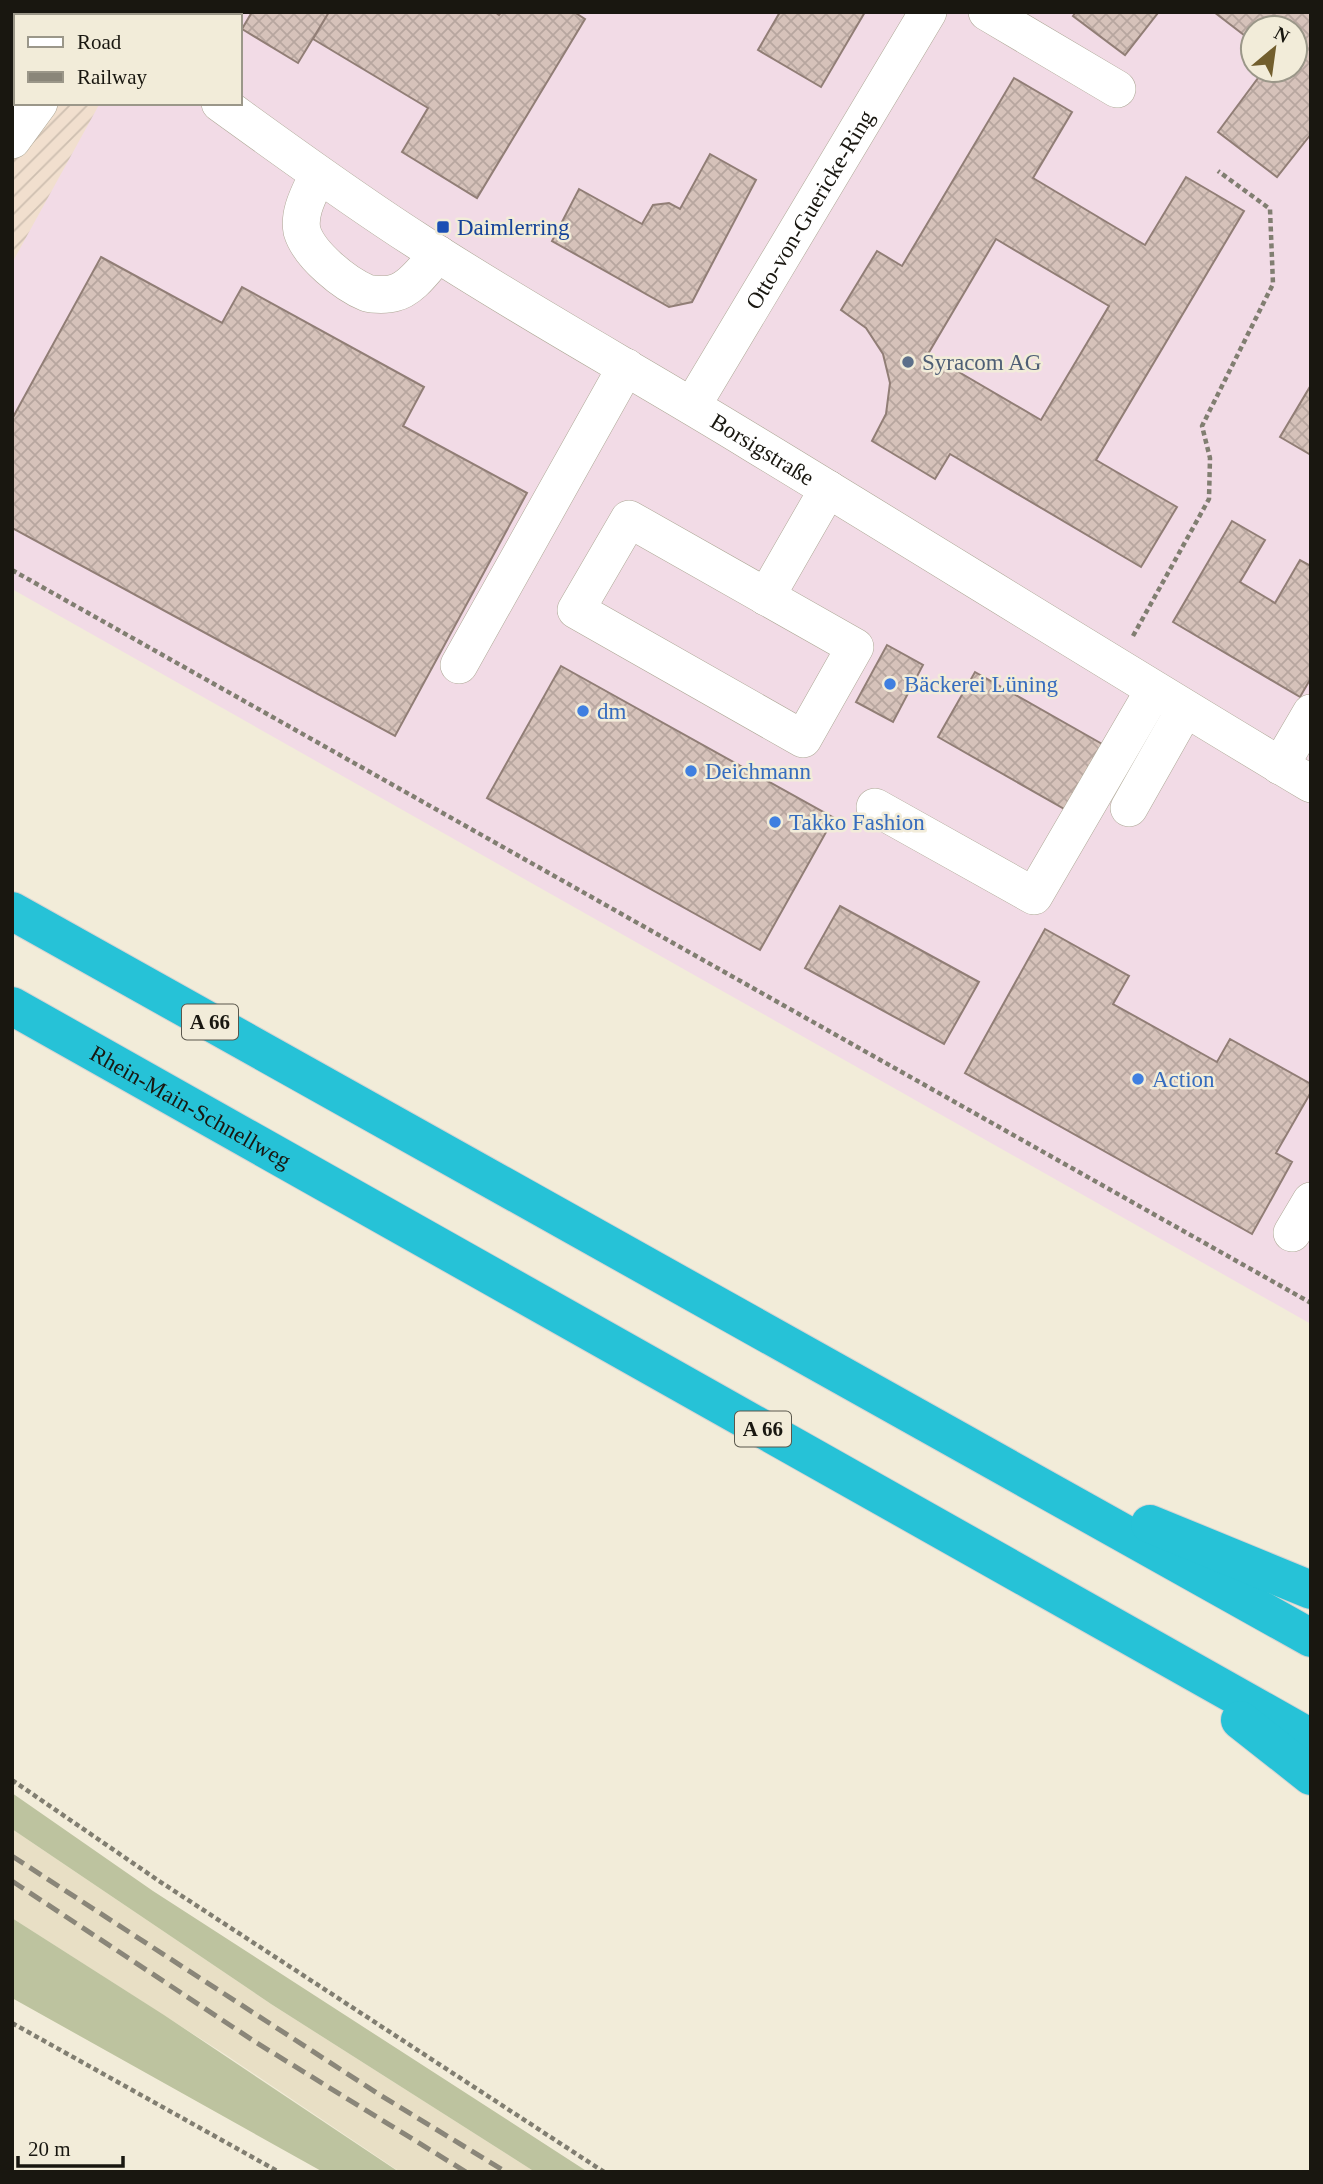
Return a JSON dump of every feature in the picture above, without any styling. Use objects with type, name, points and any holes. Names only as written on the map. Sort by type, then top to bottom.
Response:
[{"type":"highway","name":"A 66","points":[[12,911],[1311,1638]]},
{"type":"highway","name":"Rhein-Main-Schnellweg","points":[[12,1006],[1157,1653]]},
{"type":"highway","points":[[1002,1465],[1311,1590]]},
{"type":"highway","name":"A 66","points":[[1157,1653],[1311,1738]]},
{"type":"highway","points":[[1157,1653],[1311,1776]]},
{"type":"street","name":"Otto-von-Guericke-Ring","points":[[692,406],[928,12]]},
{"type":"street","points":[[987,12],[1116,89]]},
{"type":"street","points":[[12,140],[38,105]]},
{"type":"street","name":"Borsigstraße","points":[[223,105],[318,174],[438,254],[1311,784]]},
{"type":"street","points":[[318,174],[303,209],[302,230],[313,251],[333,272],[369,294],[395,293],[411,284],[438,254]]},
{"type":"street","points":[[459,665],[626,367]]},
{"type":"street","points":[[766,597],[828,489]]},
{"type":"street","points":[[629,519],[766,597],[855,647],[803,739],[576,610],[629,519]]},
{"type":"street","points":[[875,807],[1034,896],[1154,690]]},
{"type":"street","points":[[1129,808],[1185,709]]},
{"type":"street","points":[[1280,766],[1311,713]]},
{"type":"street","points":[[1292,1233],[1311,1201]]},
{"type":"path","points":[[1116,667],[1209,499],[1210,458],[1202,426],[1273,284],[1270,209],[1218,171]]},
{"type":"path","points":[[12,570],[1311,1303]]},
{"type":"path","points":[[12,1780],[159,1881],[604,2172]]},
{"type":"path","points":[[12,2022],[279,2172]]},
{"type":"shaded area","points":[[12,12],[1311,12],[1311,1324],[12,589]]},
{"type":"shaded area","points":[[12,12],[25,12],[27,14],[14,14],[14,105],[99,105],[12,263]]},
{"type":"shaded area","points":[[12,1829],[271,2004],[535,2172],[400,2172],[226,2055],[12,1918]]},
{"type":"green space","points":[[12,1793],[153,1891],[588,2172],[535,2172],[271,2004],[12,1829]]},
{"type":"green space","points":[[12,1918],[164,2015],[399,2172],[323,2172],[12,1998]]},
{"type":"building","points":[[252,12],[329,12],[298,63],[242,29]]},
{"type":"building","points":[[329,12],[495,12],[499,15],[501,12],[574,12],[585,19],[477,198],[402,152],[428,108],[313,39]]},
{"type":"building","points":[[780,12],[865,12],[821,87],[758,50]]},
{"type":"building","points":[[1076,12],[1163,12],[1158,13],[1125,55],[1073,16]]},
{"type":"building","points":[[1214,12],[1311,12],[1311,134],[1277,177],[1218,132],[1254,84],[1309,84],[1309,14],[1239,14],[1239,31]]},
{"type":"building","points":[[1014,78],[1072,112],[1033,178],[1145,245],[1186,177],[1244,211],[1096,460],[1177,507],[1141,567],[950,454],[935,479],[872,441],[886,414],[890,383],[883,354],[866,328],[841,310],[877,251],[902,266]],"holes":[[[996,239],[1109,306],[1041,420],[928,354]]]},
{"type":"building","points":[[710,154],[756,180],[692,302],[669,307],[552,241],[579,189],[642,224],[653,205],[669,203],[680,209]]},
{"type":"building","points":[[101,257],[222,323],[242,287],[424,387],[403,426],[527,493],[395,736],[12,528],[12,419]]},
{"type":"building","points":[[1311,385],[1311,455],[1280,437]]},
{"type":"building","points":[[1232,521],[1265,540],[1240,582],[1275,603],[1300,560],[1311,566],[1311,678],[1300,697],[1173,622]]},
{"type":"building","name":"Bäckerei Lüning","points":[[887,645],[923,665],[893,722],[856,702]]},
{"type":"building","points":[[561,666],[834,818],[760,950],[487,798]]},
{"type":"building","points":[[975,672],[1111,749],[1073,814],[938,737]]},
{"type":"building","points":[[840,906],[979,982],[944,1044],[805,968]]},
{"type":"building","name":"Action","points":[[1045,929],[1129,976],[1113,1004],[1217,1062],[1230,1039],[1311,1084],[1311,1092],[1276,1153],[1292,1162],[1252,1234],[965,1073]]},
{"type":"railway","points":[[12,1856],[380,2095],[506,2172]]},
{"type":"railway","points":[[12,1881],[257,2043],[466,2172]]},
{"type":"place","name":"Daimlerring","points":[[443,227]]},
{"type":"place","name":"Syracom AG","points":[[908,362]]},
{"type":"place","name":"Bäckerei Lüning","points":[[890,684]]},
{"type":"place","name":"dm","points":[[583,711]]},
{"type":"place","name":"Deichmann","points":[[691,771]]},
{"type":"place","name":"Takko Fashion","points":[[775,822]]},
{"type":"place","name":"Action","points":[[1138,1079]]}]
